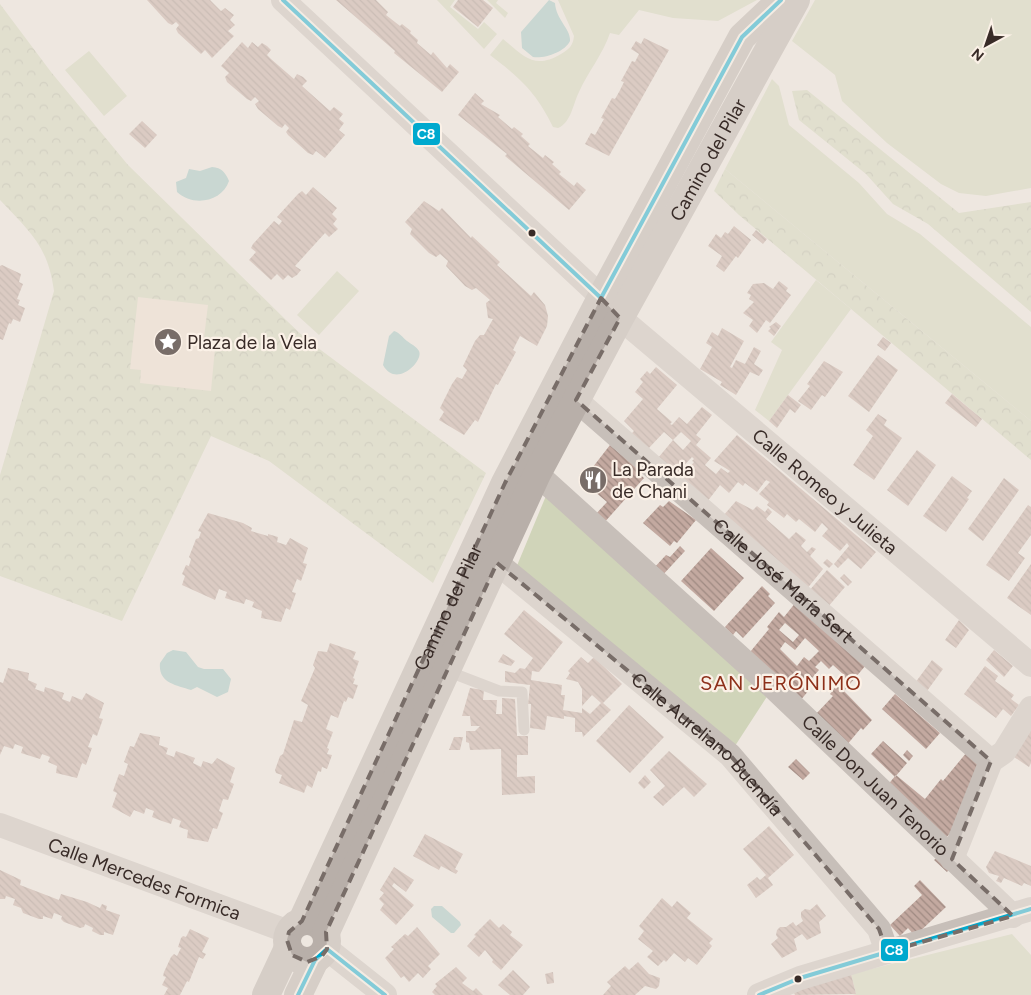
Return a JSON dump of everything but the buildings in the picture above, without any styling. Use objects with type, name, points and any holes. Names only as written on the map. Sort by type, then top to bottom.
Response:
[{"type":"main road","name":"Camino del Pilar","points":[[298,995],[308,940],[505,483],[601,298],[742,37],[781,0]]},
{"type":"main road","name":"Camino del Pilar","points":[[266,995],[308,940],[447,671],[537,474],[620,318],[796,0]]},
{"type":"street","points":[[283,0],[601,298],[620,318]]},
{"type":"street","name":"Calle Romeo y Julieta","points":[[620,318],[1031,665]]},
{"type":"street","name":"Calle José María Sert","points":[[576,400],[991,761]]},
{"type":"street","name":"Calle Don Juan Tenorio","points":[[537,474],[774,688],[952,858],[1022,912]]},
{"type":"street","name":"Calle Aureliano Buendía","points":[[497,563],[730,755],[879,928],[886,952]]},
{"type":"street","points":[[952,858],[991,761],[1004,752],[1031,708]]},
{"type":"street","name":"Calle Mercedes Formica","points":[[0,825],[308,940],[385,995]]},
{"type":"street","points":[[758,995],[800,978],[1022,912]]},
{"type":"lane","name":"Camino del Pilar","points":[[447,671],[499,691],[522,692],[524,730]]},
{"type":"highlighted area","points":[[601,298],[620,318],[576,400],[991,761],[952,859],[1013,916],[887,952],[879,929],[730,755],[497,563],[326,932],[327,949],[322,956],[307,962],[292,955],[287,940],[289,932],[302,921],[505,483]]},
{"type":"green space","points":[[437,0],[455,0],[450,7],[478,29],[484,22],[497,34],[484,49]]},
{"type":"green space","points":[[487,0],[498,0],[496,3],[508,13],[505,18]]},
{"type":"green space","points":[[558,0],[757,0],[718,21],[673,18],[639,10],[619,35],[610,33],[579,92],[569,118],[558,128],[553,127],[540,104],[526,86],[490,55],[503,39],[523,55],[536,61],[552,59],[570,47],[574,36]]},
{"type":"green space","points":[[815,0],[1031,0],[1031,188],[986,196],[959,193],[941,184],[887,143],[842,101],[835,75],[792,41]]},
{"type":"green space","points":[[0,4],[51,72],[128,165],[286,320],[306,339],[486,473],[433,583],[269,461],[211,436],[122,621],[0,576],[0,475],[54,291],[51,275],[42,251],[29,231],[0,200]]},
{"type":"green space","points":[[89,51],[127,96],[104,116],[65,70]]},
{"type":"green space","points":[[772,79],[779,86],[789,125],[859,183],[887,214],[920,234],[1031,327],[1031,421],[725,169]]},
{"type":"green space","points":[[807,90],[959,213],[1031,202],[1031,312],[928,224],[893,204],[866,174],[799,120],[792,91]]},
{"type":"green space","points":[[725,169],[1031,421],[1031,460],[739,215],[714,191]]},
{"type":"green space","points":[[337,271],[359,291],[319,335],[297,315]]},
{"type":"green space","points":[[816,280],[851,309],[769,421],[755,410],[782,350],[771,342]]},
{"type":"green space","points":[[548,491],[770,692],[733,749],[516,568]]},
{"type":"green space","points":[[1012,934],[1031,955],[1031,995],[852,995],[856,994],[851,974]]},
{"type":"shaded area","name":"Plaza de la Vela","points":[[138,297],[208,305],[203,346],[215,348],[211,391],[140,383],[141,370],[130,369]]},
{"type":"water","points":[[549,0],[555,3],[570,41],[564,48],[554,54],[533,57],[522,48],[521,32]]},
{"type":"water","points":[[212,167],[223,171],[229,181],[220,194],[214,198],[199,201],[191,200],[177,192],[176,182],[186,178],[189,169],[200,171]]},
{"type":"water","points":[[394,331],[419,351],[417,361],[408,371],[401,374],[388,372],[383,365],[389,336]]},
{"type":"water","points":[[173,650],[186,652],[198,667],[204,669],[223,669],[231,679],[228,692],[217,697],[197,687],[191,690],[174,685],[165,679],[160,670],[160,663],[167,653]]},
{"type":"water","points":[[434,906],[442,906],[460,922],[461,925],[454,933],[451,933],[432,917],[431,909]]},
{"type":"transit line","name":"C8","points":[[283,0],[601,298],[742,37],[781,0]]},
{"type":"transit line","name":"C8","points":[[759,995],[800,978],[1031,909]]},
{"type":"transit line","name":"C8","points":[[298,995],[315,960],[327,949],[385,995]]},
{"type":"place","name":"Plaza de la Vela","points":[[168,342]]},
{"type":"place","name":"La Parada de Chani","points":[[593,480]]},
{"type":"district","name":"SAN JERÓNIMO","points":[[781,683]]}]
